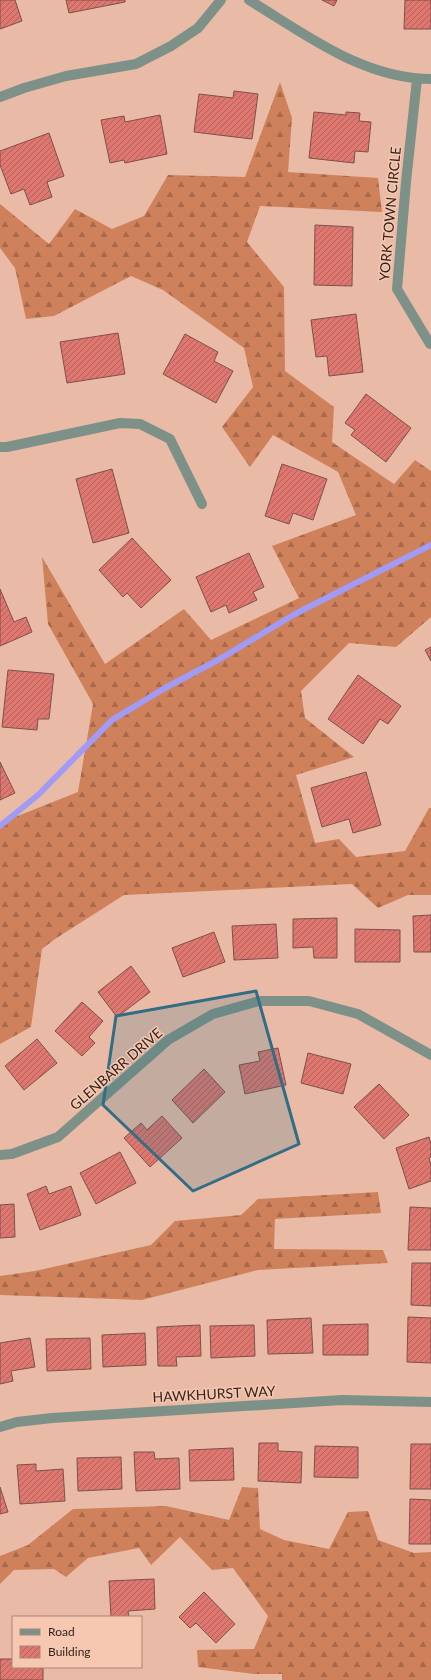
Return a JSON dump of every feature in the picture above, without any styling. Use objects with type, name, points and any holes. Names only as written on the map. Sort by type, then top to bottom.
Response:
[{"type":"street","points":[[0,97],[24,88],[66,76],[136,64],[171,46],[198,28],[221,0]]},
{"type":"street","points":[[250,0],[328,49],[381,71],[417,79],[431,79]]},
{"type":"street","name":"YORK TOWN CIRCLE","points":[[417,79],[397,289],[430,344]]},
{"type":"street","points":[[0,447],[7,447],[120,423],[140,424],[170,439],[202,504]]},
{"type":"street","name":"GLENBARR DRIVE","points":[[0,1155],[12,1154],[58,1137],[168,1040],[212,1014],[260,1001],[309,1001],[358,1014],[431,1055]]},
{"type":"street","name":"HAWKHURST WAY","points":[[0,1427],[17,1422],[52,1418],[335,1401],[431,1402]]},
{"type":"highlighted area","points":[[256,991],[299,1144],[193,1191],[103,1105],[116,1016]]},
{"type":"green space","points":[[280,82],[292,118],[288,172],[378,178],[382,212],[260,206],[247,242],[284,287],[285,371],[334,407],[332,442],[394,484],[415,460],[431,471],[431,617],[396,647],[349,643],[301,691],[305,718],[354,757],[296,775],[315,843],[339,839],[356,857],[405,851],[429,808],[431,808],[431,895],[408,895],[378,908],[352,884],[124,895],[55,939],[42,949],[31,1027],[0,1044],[0,823],[78,792],[93,704],[48,624],[42,557],[105,664],[184,609],[211,640],[299,598],[272,546],[356,515],[338,472],[273,435],[250,467],[222,427],[253,387],[244,348],[163,290],[131,276],[54,316],[26,319],[15,268],[0,248],[0,204],[49,244],[75,209],[112,229],[144,216],[168,175],[245,177]]},
{"type":"green space","points":[[378,1192],[381,1213],[275,1219],[274,1249],[383,1250],[388,1263],[258,1270],[142,1300],[0,1295],[0,1276],[35,1271],[151,1245],[175,1221],[241,1215],[258,1199]]},
{"type":"green space","points":[[242,1487],[258,1488],[260,1529],[284,1540],[329,1549],[348,1512],[368,1511],[378,1540],[414,1553],[431,1552],[431,1680],[282,1680],[282,1674],[254,1674],[198,1667],[197,1650],[254,1649],[268,1616],[233,1568],[212,1570],[180,1537],[151,1565],[139,1548],[88,1558],[66,1577],[54,1569],[14,1570],[0,1584],[0,1556],[28,1545],[73,1509],[166,1506],[229,1520]]},
{"type":"building","points":[[0,0],[15,0],[22,21],[0,29]]},
{"type":"building","points":[[66,0],[125,0],[125,2],[69,13]]},
{"type":"building","points":[[322,0],[337,0],[334,6]]},
{"type":"building","points":[[405,0],[431,0],[431,29],[404,29]]},
{"type":"building","points":[[234,91],[258,94],[252,139],[194,132],[199,94],[233,98]]},
{"type":"building","points":[[314,112],[346,115],[346,112],[360,113],[359,121],[371,122],[368,152],[355,151],[354,163],[309,158]]},
{"type":"building","points":[[160,115],[167,154],[125,163],[124,160],[110,163],[101,120],[124,116],[125,122]]},
{"type":"building","points":[[49,133],[64,176],[47,182],[52,197],[30,205],[24,189],[11,194],[0,165],[0,151]]},
{"type":"building","points":[[315,225],[353,227],[352,286],[314,285]]},
{"type":"building","points":[[356,314],[363,372],[329,376],[327,356],[316,357],[311,320]]},
{"type":"building","points":[[118,333],[125,374],[67,383],[60,342]]},
{"type":"building","points":[[185,334],[218,352],[214,361],[233,371],[216,403],[163,374]]},
{"type":"building","points":[[366,394],[411,428],[386,462],[351,435],[355,430],[345,423]]},
{"type":"building","points":[[282,464],[327,479],[313,520],[293,513],[289,524],[265,516]]},
{"type":"building","points":[[112,469],[129,533],[93,543],[76,479]]},
{"type":"building","points":[[132,538],[171,580],[141,608],[127,593],[123,597],[99,570]]},
{"type":"building","points":[[249,553],[264,587],[253,592],[257,600],[229,613],[226,605],[211,612],[196,577]]},
{"type":"building","points":[[0,589],[14,622],[26,617],[32,632],[0,646]]},
{"type":"building","points":[[431,647],[431,661],[425,650]]},
{"type":"building","points":[[8,670],[54,674],[49,719],[38,719],[37,730],[2,727]]},
{"type":"building","points":[[358,675],[401,706],[388,724],[380,719],[363,744],[328,719]]},
{"type":"building","points":[[0,762],[15,793],[0,800]]},
{"type":"building","points":[[366,772],[381,825],[353,833],[349,819],[322,827],[311,788]]},
{"type":"building","points":[[431,915],[431,952],[414,952],[413,916]]},
{"type":"building","points":[[337,918],[337,958],[314,958],[313,947],[293,948],[293,919]]},
{"type":"building","points":[[276,924],[278,958],[234,960],[232,926]]},
{"type":"building","points":[[355,929],[400,930],[400,962],[355,962]]},
{"type":"building","points":[[214,932],[225,962],[183,977],[172,948]]},
{"type":"building","points":[[131,966],[150,992],[117,1017],[98,992]]},
{"type":"building","points":[[82,1002],[103,1021],[89,1037],[95,1043],[82,1056],[55,1031]]},
{"type":"building","points":[[37,1039],[57,1063],[24,1090],[5,1066]]},
{"type":"building","points":[[278,1048],[286,1085],[245,1094],[239,1065],[260,1061],[258,1052]]},
{"type":"building","points":[[308,1053],[351,1064],[343,1094],[301,1083]]},
{"type":"building","points":[[204,1069],[225,1092],[193,1123],[172,1100]]},
{"type":"building","points":[[379,1084],[409,1115],[384,1139],[354,1107]]},
{"type":"building","points":[[162,1116],[182,1138],[150,1167],[124,1138],[141,1123],[147,1130]]},
{"type":"building","points":[[429,1137],[431,1144],[431,1157],[429,1158],[431,1165],[431,1181],[409,1189],[396,1148]]},
{"type":"building","points":[[120,1152],[136,1183],[96,1204],[80,1173]]},
{"type":"building","points":[[46,1186],[49,1194],[71,1186],[81,1215],[40,1230],[27,1194]]},
{"type":"building","points":[[14,1204],[15,1237],[0,1238],[0,1205]]},
{"type":"building","points":[[410,1207],[431,1208],[431,1250],[408,1250]]},
{"type":"building","points":[[412,1263],[431,1263],[431,1306],[411,1305]]},
{"type":"building","points":[[408,1317],[431,1318],[431,1363],[407,1362]]},
{"type":"building","points":[[311,1318],[313,1353],[268,1354],[267,1320]]},
{"type":"building","points":[[368,1324],[368,1355],[323,1355],[323,1325]]},
{"type":"building","points":[[200,1325],[201,1356],[176,1357],[177,1366],[158,1366],[157,1327]]},
{"type":"building","points":[[254,1325],[255,1356],[211,1358],[210,1326]]},
{"type":"building","points":[[145,1333],[146,1365],[103,1367],[102,1335]]},
{"type":"building","points":[[30,1338],[35,1367],[11,1371],[13,1381],[0,1384],[0,1343]]},
{"type":"building","points":[[90,1338],[91,1369],[47,1371],[46,1339]]},
{"type":"building","points":[[259,1443],[278,1443],[278,1451],[302,1452],[301,1483],[258,1481]]},
{"type":"building","points":[[411,1444],[431,1444],[431,1489],[410,1489]]},
{"type":"building","points":[[315,1446],[358,1447],[358,1478],[314,1477]]},
{"type":"building","points":[[233,1448],[234,1480],[190,1481],[189,1450]]},
{"type":"building","points":[[134,1452],[154,1452],[155,1459],[179,1458],[180,1489],[136,1491]]},
{"type":"building","points":[[121,1457],[122,1489],[78,1491],[77,1458]]},
{"type":"building","points":[[36,1464],[36,1471],[63,1469],[65,1501],[20,1504],[17,1465]]},
{"type":"building","points":[[0,1487],[8,1512],[0,1514]]},
{"type":"building","points":[[410,1499],[431,1500],[431,1544],[409,1544]]},
{"type":"building","points":[[154,1579],[155,1609],[128,1611],[129,1616],[111,1616],[109,1581]]},
{"type":"building","points":[[204,1592],[235,1624],[216,1643],[196,1623],[190,1628],[179,1617]]},
{"type":"building","points":[[0,1659],[12,1659],[12,1668],[43,1668],[43,1680],[0,1680]]},
{"type":"waterway","points":[[0,826],[38,795],[112,720],[165,688],[218,660],[295,614],[431,545]]}]
